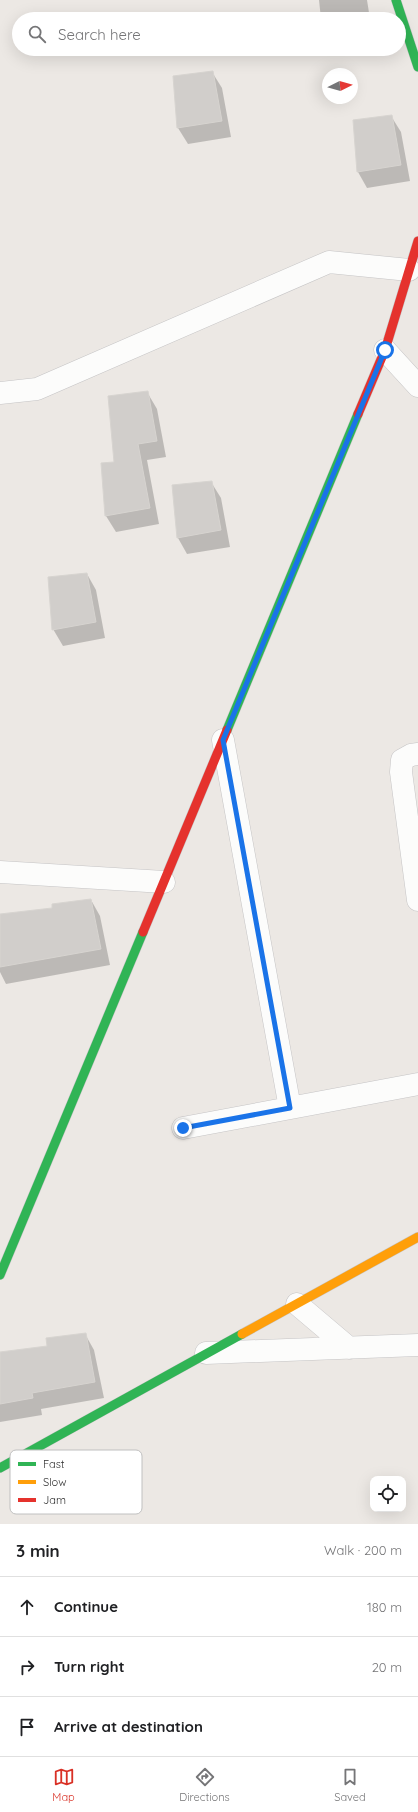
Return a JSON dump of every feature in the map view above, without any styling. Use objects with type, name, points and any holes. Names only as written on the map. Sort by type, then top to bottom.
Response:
[{"type":"street","points":[[396,0],[400,12]]},
{"type":"street","points":[[406,30],[418,67]]},
{"type":"street","points":[[0,1275],[385,350],[418,241]]},
{"type":"street","points":[[0,393],[37,388],[329,262],[409,270]]},
{"type":"street","points":[[385,350],[418,386]]},
{"type":"street","points":[[223,740],[290,1108]]},
{"type":"street","points":[[418,754],[411,755],[402,760],[400,772],[418,900]]},
{"type":"street","points":[[0,872],[164,882]]},
{"type":"street","points":[[183,1128],[418,1084]]},
{"type":"street","points":[[32,1450],[418,1237]]},
{"type":"street","points":[[297,1304],[349,1348]]},
{"type":"street","points":[[206,1353],[418,1345]]},
{"type":"street","points":[[0,1468],[10,1462]]},
{"type":"building","points":[[213,71],[222,121],[177,128],[173,76]]},
{"type":"building","points":[[392,115],[401,165],[357,172],[353,120]]},
{"type":"building","points":[[148,391],[157,441],[138,444],[150,508],[105,516],[101,463],[114,462],[108,396]]},
{"type":"building","points":[[212,481],[221,530],[177,538],[172,485]]},
{"type":"building","points":[[87,573],[96,622],[52,630],[48,577]]},
{"type":"building","points":[[91,899],[101,949],[0,967],[0,914],[52,908],[52,904]]},
{"type":"building","points":[[86,1333],[95,1382],[32,1393],[33,1398],[0,1404],[0,1352],[47,1346],[46,1338]]},
{"type":"traffic: fast","points":[[396,0],[400,12]]},
{"type":"traffic: fast","points":[[406,30],[418,67]]},
{"type":"traffic: fast","points":[[227,730],[358,414]]},
{"type":"traffic: fast","points":[[0,1275],[143,932]]},
{"type":"traffic: fast","points":[[33,1450],[242,1334]]},
{"type":"traffic: fast","points":[[0,1468],[10,1462]]},
{"type":"traffic: slow","points":[[242,1334],[418,1237]]},
{"type":"traffic: jam","points":[[358,414],[385,350],[418,241]]},
{"type":"traffic: jam","points":[[143,932],[227,730]]},
{"type":"route","points":[[183,1128],[290,1108],[223,740],[385,350]]}]
